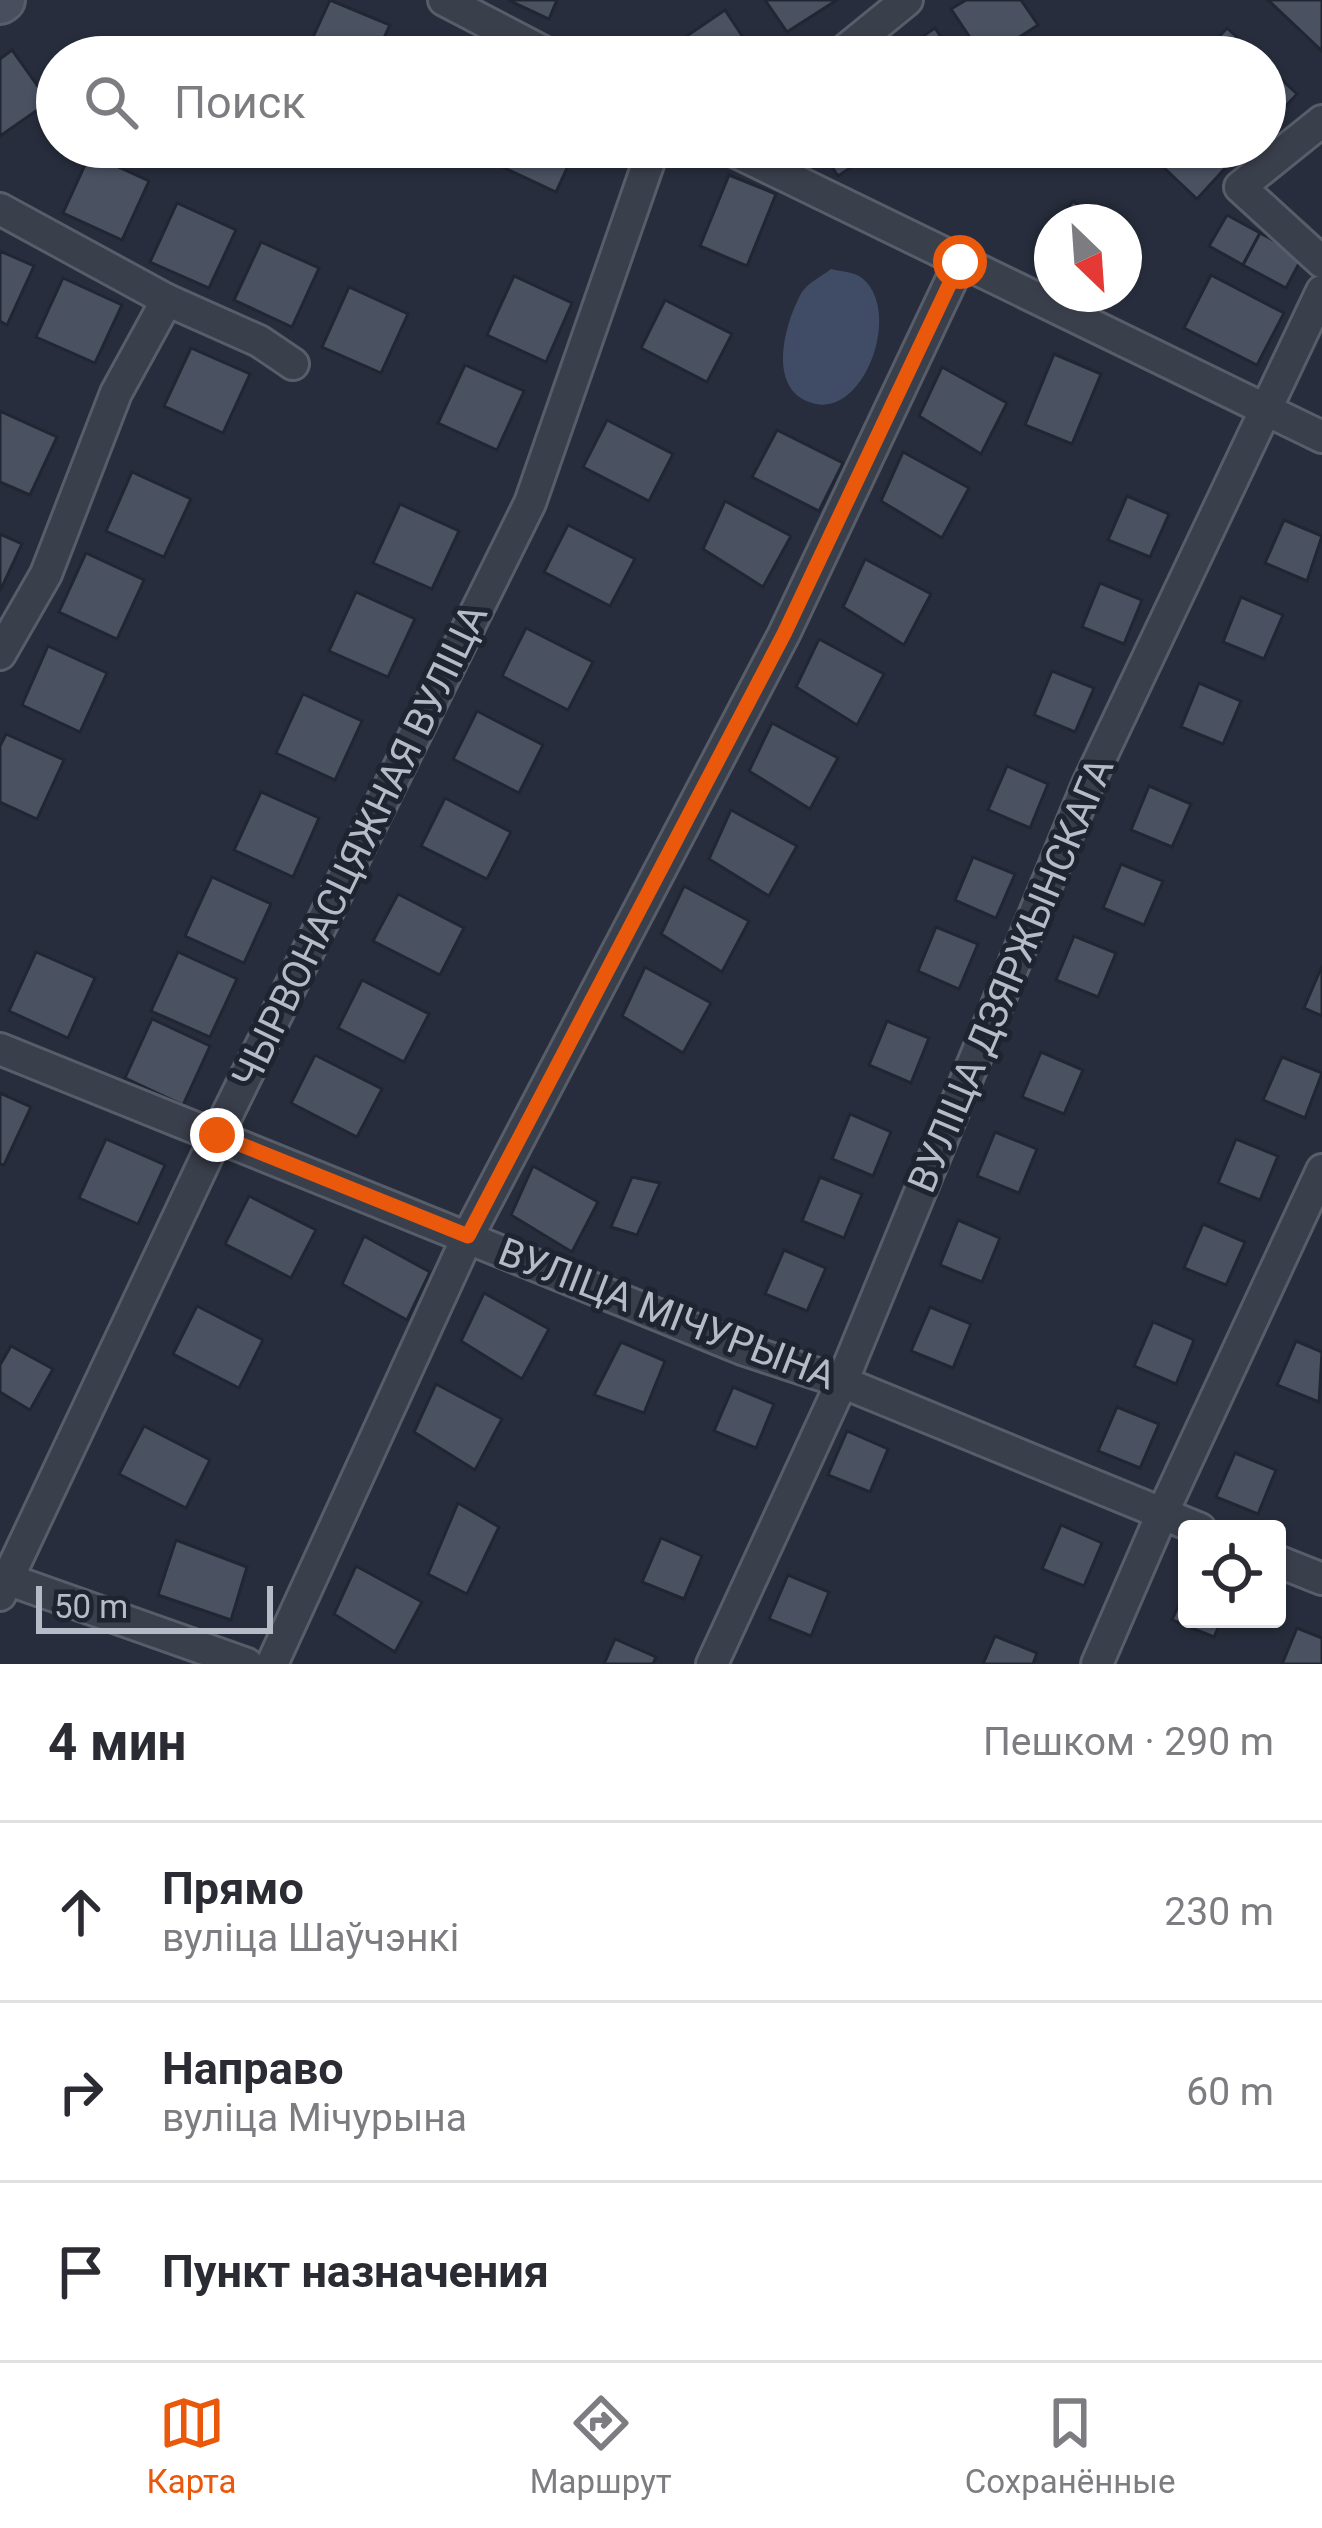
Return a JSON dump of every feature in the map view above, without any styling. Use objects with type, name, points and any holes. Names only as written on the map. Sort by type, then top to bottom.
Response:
[{"type":"street","points":[[444,0],[513,36]]},
{"type":"street","points":[[863,36],[907,0]]},
{"type":"street","points":[[1286,150],[1322,121]]},
{"type":"street","name":"ЧЫРВОНАСЦЯЖНАЯ ВУЛІЦА","points":[[3,1587],[217,1135],[530,503],[647,168]]},
{"type":"street","points":[[769,168],[1322,437]]},
{"type":"street","points":[[1264,168],[1240,187],[1322,262]]},
{"type":"street","points":[[0,209],[167,300],[259,341],[292,364]]},
{"type":"street","points":[[272,1664],[468,1236],[784,634],[960,262]]},
{"type":"street","name":"ВУЛІЦА ДЗЯРЖЫНСКАГА","points":[[712,1664],[842,1382],[1088,784],[1322,291]]},
{"type":"street","points":[[0,654],[46,574],[116,393],[167,300]]},
{"type":"street","name":"ВУЛІЦА МІЧУРЫНА","points":[[0,1049],[745,1350],[842,1382],[1178,1520]]},
{"type":"street","points":[[1097,1664],[1322,1170]]},
{"type":"street","points":[[1286,1565],[1322,1579]]},
{"type":"street","points":[[3,1587],[247,1664]]},
{"type":"water","points":[[831,269],[859,276],[872,290],[879,332],[864,376],[851,392],[834,403],[816,404],[790,386],[783,356],[789,321],[802,292]]},
{"type":"building","points":[[330,0],[390,25],[385,36],[314,36]]},
{"type":"building","points":[[508,0],[557,0],[549,19]]},
{"type":"building","points":[[765,0],[837,0],[787,32]]},
{"type":"building","points":[[966,0],[1021,0],[1038,25],[1021,36],[969,36],[951,9]]},
{"type":"building","points":[[1268,0],[1322,0],[1322,51]]},
{"type":"building","points":[[725,10],[742,36],[687,36]]},
{"type":"building","points":[[12,50],[36,84],[36,111],[0,136],[0,59]]},
{"type":"building","points":[[1286,84],[1297,94],[1286,106]]},
{"type":"building","points":[[84,168],[121,168],[149,181],[122,240],[63,213]]},
{"type":"building","points":[[504,168],[567,168],[556,192]]},
{"type":"building","points":[[1164,168],[1225,168],[1197,199]]},
{"type":"building","points":[[729,175],[776,194],[747,266],[700,246]]},
{"type":"building","points":[[177,203],[236,230],[209,288],[150,262]]},
{"type":"building","points":[[1227,215],[1260,233],[1243,265],[1209,246]]},
{"type":"building","points":[[1260,233],[1303,256],[1286,288],[1243,265]]},
{"type":"building","points":[[261,242],[319,268],[292,327],[234,300]]},
{"type":"building","points":[[0,251],[34,266],[7,325],[0,321]]},
{"type":"building","points":[[1211,275],[1284,313],[1257,365],[1184,328]]},
{"type":"building","points":[[514,276],[572,303],[546,362],[487,335]]},
{"type":"building","points":[[63,278],[122,305],[95,363],[36,337]]},
{"type":"building","points":[[349,287],[408,314],[381,373],[322,347]]},
{"type":"building","points":[[665,300],[732,334],[707,382],[641,348]]},
{"type":"building","points":[[191,348],[250,374],[223,433],[164,406]]},
{"type":"building","points":[[1054,354],[1101,374],[1072,444],[1025,425]]},
{"type":"building","points":[[465,365],[524,391],[497,450],[438,423]]},
{"type":"building","points":[[942,367],[1007,403],[981,454],[919,416]]},
{"type":"building","points":[[0,411],[57,437],[30,495],[0,482]]},
{"type":"building","points":[[607,420],[673,454],[649,501],[583,467]]},
{"type":"building","points":[[777,430],[843,463],[819,511],[752,477]]},
{"type":"building","points":[[903,452],[969,488],[942,538],[881,501]]},
{"type":"building","points":[[132,472],[191,499],[164,557],[106,531]]},
{"type":"building","points":[[1127,496],[1169,514],[1150,557],[1108,540]]},
{"type":"building","points":[[725,501],[791,536],[763,587],[703,549]]},
{"type":"building","points":[[400,504],[459,531],[432,589],[373,563]]},
{"type":"building","points":[[1284,520],[1322,536],[1307,581],[1265,563]]},
{"type":"building","points":[[568,525],[635,559],[610,606],[544,572]]},
{"type":"building","points":[[0,534],[22,544],[0,591]]},
{"type":"building","points":[[86,553],[144,580],[117,639],[59,612]]},
{"type":"building","points":[[865,559],[931,594],[904,645],[843,607]]},
{"type":"building","points":[[1100,583],[1142,600],[1124,644],[1082,627]]},
{"type":"building","points":[[356,592],[415,619],[388,677],[329,651]]},
{"type":"building","points":[[1241,597],[1283,615],[1264,659],[1223,642]]},
{"type":"building","points":[[526,628],[593,662],[568,710],[502,676]]},
{"type":"building","points":[[819,639],[884,674],[857,725],[796,687]]},
{"type":"building","points":[[48,646],[107,673],[80,732],[22,705]]},
{"type":"building","points":[[1052,671],[1094,688],[1075,732],[1034,715]]},
{"type":"building","points":[[1199,683],[1241,701],[1223,744],[1181,727]]},
{"type":"building","points":[[303,694],[362,721],[335,780],[276,753]]},
{"type":"building","points":[[477,711],[543,745],[519,793],[453,759]]},
{"type":"building","points":[[772,723],[838,758],[810,809],[749,771]]},
{"type":"building","points":[[6,734],[64,760],[37,819],[0,802],[0,746]]},
{"type":"building","points":[[1007,766],[1048,784],[1030,828],[988,810]]},
{"type":"building","points":[[1149,786],[1191,804],[1172,847],[1131,830]]},
{"type":"building","points":[[261,792],[319,818],[293,877],[234,850]]},
{"type":"building","points":[[445,798],[511,832],[487,879],[421,846]]},
{"type":"building","points":[[731,810],[797,846],[769,896],[709,859]]},
{"type":"building","points":[[973,857],[1015,874],[996,918],[955,900]]},
{"type":"building","points":[[1121,864],[1163,881],[1144,925],[1103,908]]},
{"type":"building","points":[[212,877],[271,904],[244,963],[185,936]]},
{"type":"building","points":[[684,886],[749,921],[722,972],[661,934]]},
{"type":"building","points":[[398,894],[464,928],[440,975],[373,941]]},
{"type":"building","points":[[936,927],[978,944],[959,989],[918,971]]},
{"type":"building","points":[[1074,936],[1116,953],[1098,997],[1056,980]]},
{"type":"building","points":[[36,952],[95,978],[68,1038],[9,1011]]},
{"type":"building","points":[[178,952],[237,979],[210,1037],[151,1011]]},
{"type":"building","points":[[1322,966],[1322,1016],[1304,1008]]},
{"type":"building","points":[[645,967],[711,1003],[683,1053],[622,1016]]},
{"type":"building","points":[[362,980],[429,1014],[404,1062],[338,1028]]},
{"type":"building","points":[[152,1019],[210,1046],[183,1105],[125,1078]]},
{"type":"building","points":[[887,1021],[929,1038],[911,1083],[869,1065]]},
{"type":"building","points":[[1041,1052],[1083,1070],[1064,1114],[1022,1097]]},
{"type":"building","points":[[315,1055],[382,1089],[357,1137],[291,1103]]},
{"type":"building","points":[[1282,1057],[1322,1073],[1305,1118],[1263,1100]]},
{"type":"building","points":[[0,1093],[31,1107],[4,1165],[0,1164]]},
{"type":"building","points":[[850,1114],[891,1132],[873,1176],[832,1159]]},
{"type":"building","points":[[995,1132],[1037,1149],[1019,1193],[977,1176]]},
{"type":"building","points":[[106,1139],[165,1165],[138,1224],[79,1198]]},
{"type":"building","points":[[1236,1139],[1278,1156],[1260,1200],[1218,1183]]},
{"type":"building","points":[[533,1166],[598,1202],[572,1252],[511,1215]]},
{"type":"building","points":[[632,1177],[660,1183],[637,1235],[611,1227]]},
{"type":"building","points":[[820,1177],[862,1194],[844,1238],[802,1221]]},
{"type":"building","points":[[249,1196],[316,1230],[291,1278],[225,1244]]},
{"type":"building","points":[[958,1220],[1000,1238],[982,1282],[940,1265]]},
{"type":"building","points":[[1203,1224],[1245,1242],[1226,1285],[1184,1268]]},
{"type":"building","points":[[364,1236],[430,1272],[407,1320],[342,1284]]},
{"type":"building","points":[[784,1250],[826,1268],[807,1311],[765,1294]]},
{"type":"building","points":[[484,1293],[549,1329],[522,1379],[461,1341]]},
{"type":"building","points":[[197,1306],[263,1340],[239,1388],[173,1354]]},
{"type":"building","points":[[930,1307],[971,1324],[953,1368],[911,1351]]},
{"type":"building","points":[[1153,1322],[1194,1340],[1176,1384],[1134,1366]]},
{"type":"building","points":[[1296,1341],[1322,1352],[1319,1402],[1277,1385]]},
{"type":"building","points":[[621,1342],[665,1361],[644,1413],[594,1395]]},
{"type":"building","points":[[11,1346],[53,1369],[30,1410],[0,1392],[0,1365]]},
{"type":"building","points":[[436,1384],[502,1419],[475,1470],[414,1432]]},
{"type":"building","points":[[733,1387],[774,1404],[756,1448],[714,1431]]},
{"type":"building","points":[[1117,1407],[1159,1424],[1140,1468],[1098,1451]]},
{"type":"building","points":[[144,1426],[210,1460],[186,1508],[119,1474]]},
{"type":"building","points":[[847,1431],[888,1449],[870,1492],[828,1475]]},
{"type":"building","points":[[1235,1453],[1276,1470],[1258,1514],[1216,1497]]},
{"type":"building","points":[[458,1503],[499,1527],[467,1594],[428,1574]]},
{"type":"building","points":[[1061,1525],[1102,1543],[1084,1586],[1042,1569]]},
{"type":"building","points":[[661,1538],[702,1556],[684,1599],[642,1582]]},
{"type":"building","points":[[176,1540],[247,1567],[231,1620],[158,1595]]},
{"type":"building","points":[[356,1566],[422,1602],[395,1652],[334,1614]]},
{"type":"building","points":[[788,1575],[829,1592],[811,1636],[769,1619]]},
{"type":"building","points":[[1192,1628],[1218,1628],[1214,1637]]},
{"type":"building","points":[[1297,1628],[1322,1638],[1322,1664],[1282,1664]]},
{"type":"building","points":[[995,1636],[1037,1653],[1033,1664],[983,1664]]},
{"type":"building","points":[[615,1639],[656,1657],[653,1664],[604,1664]]},
{"type":"route","points":[[217,1135],[468,1236],[784,634],[960,262]]}]
